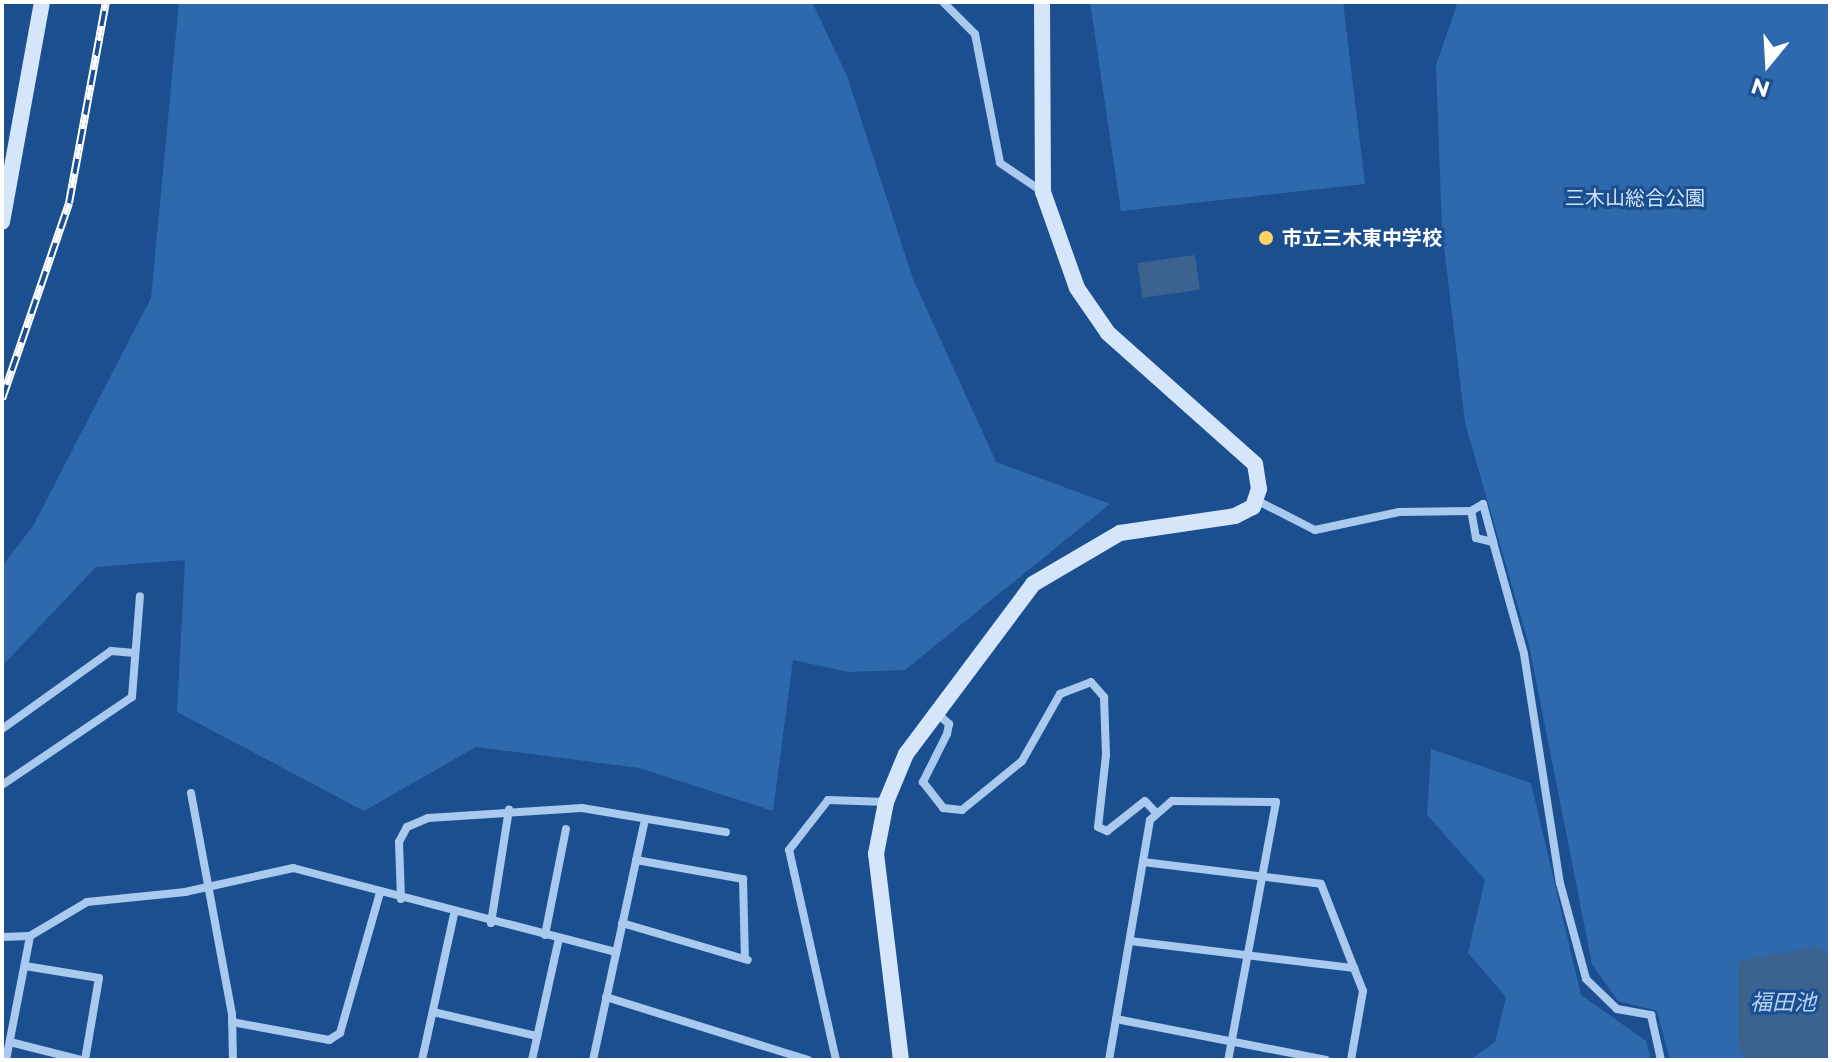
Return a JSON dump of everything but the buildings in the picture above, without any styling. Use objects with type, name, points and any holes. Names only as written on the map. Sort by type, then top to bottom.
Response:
[{"type":"street","points":[[2,220],[42,2]]},
{"type":"street","points":[[943,2],[975,34],[1000,163],[1043,192]]},
{"type":"street","points":[[1042,2],[1043,192],[1077,288],[1100,322],[1255,464],[1255,500]]},
{"type":"street","points":[[1255,500],[1315,530],[1399,512],[1471,511],[1483,504],[1524,654],[1560,883],[1586,979],[1617,1009],[1651,1015],[1661,1060]]},
{"type":"street","points":[[901,1060],[875,894],[886,802],[936,711],[1033,584],[1078,553],[1162,523],[1235,516],[1255,500]]},
{"type":"street","points":[[1471,511],[1476,538],[1493,542]]},
{"type":"street","points":[[2,785],[132,697],[140,596]]},
{"type":"street","points":[[2,729],[111,651],[135,653]]},
{"type":"street","points":[[936,711],[949,724],[923,782],[943,808],[962,810],[1022,761],[1060,694],[1091,682],[1104,697],[1098,827],[1107,831],[1145,801],[1156,813]]},
{"type":"street","points":[[191,793],[205,886],[232,1022],[233,1060]]},
{"type":"street","points":[[836,1060],[816,942],[789,850],[828,800],[886,802]]},
{"type":"street","points":[[1109,1060],[1143,862],[1156,813],[1172,801],[1276,802],[1228,1060]]},
{"type":"street","points":[[401,899],[399,842],[407,827],[509,809],[582,808],[644,824],[726,832]]},
{"type":"street","points":[[491,923],[509,809]]},
{"type":"street","points":[[593,1060],[644,824]]},
{"type":"street","points":[[545,935],[566,829]]},
{"type":"street","points":[[622,923],[747,960],[743,879],[636,860]]},
{"type":"street","points":[[1143,862],[1321,884],[1363,991],[1351,1060]]},
{"type":"street","points":[[2,937],[30,936],[87,902],[205,886],[285,867],[454,915],[616,952]]},
{"type":"street","points":[[232,1022],[329,1040],[340,1033],[380,893]]},
{"type":"street","points":[[422,1060],[454,915]]},
{"type":"street","points":[[6,1060],[30,936]]},
{"type":"street","points":[[532,1060],[559,938]]},
{"type":"street","points":[[1130,941],[1247,958],[1354,968]]},
{"type":"street","points":[[10,1042],[83,1060],[99,978],[25,966]]},
{"type":"street","points":[[606,997],[789,1058],[808,1060]]},
{"type":"street","points":[[433,1012],[537,1036]]},
{"type":"street","points":[[1116,1019],[1326,1060]]},
{"type":"green space","points":[[179,2],[812,2],[847,76],[913,279],[996,462],[1110,504],[905,670],[848,672],[793,660],[773,811],[639,768],[476,747],[364,811],[177,712],[185,560],[96,567],[2,666],[2,566],[33,526],[151,298]]},
{"type":"green space","points":[[1090,2],[1343,2],[1365,184],[1121,211]]},
{"type":"green space","name":"三木山総合公園","points":[[1458,2],[1830,2],[1830,1060],[1670,1060],[1657,1011],[1618,1001],[1592,964],[1529,645],[1465,423],[1442,230],[1436,65]]},
{"type":"green space","points":[[1431,749],[1531,783],[1581,995],[1646,1041],[1651,1060],[1470,1060],[1495,1042],[1506,997],[1468,953],[1485,880],[1427,815]]},
{"type":"water","points":[[1195,255],[1200,290],[1142,298],[1138,263]]},
{"type":"water","name":"福田池","points":[[1819,946],[1830,960],[1830,1060],[1748,1060],[1738,1045],[1738,961]]},
{"type":"railway","points":[[2,399],[69,203],[106,2]]},
{"type":"place","name":"市立三木東中学校","points":[[1266,238]]}]
